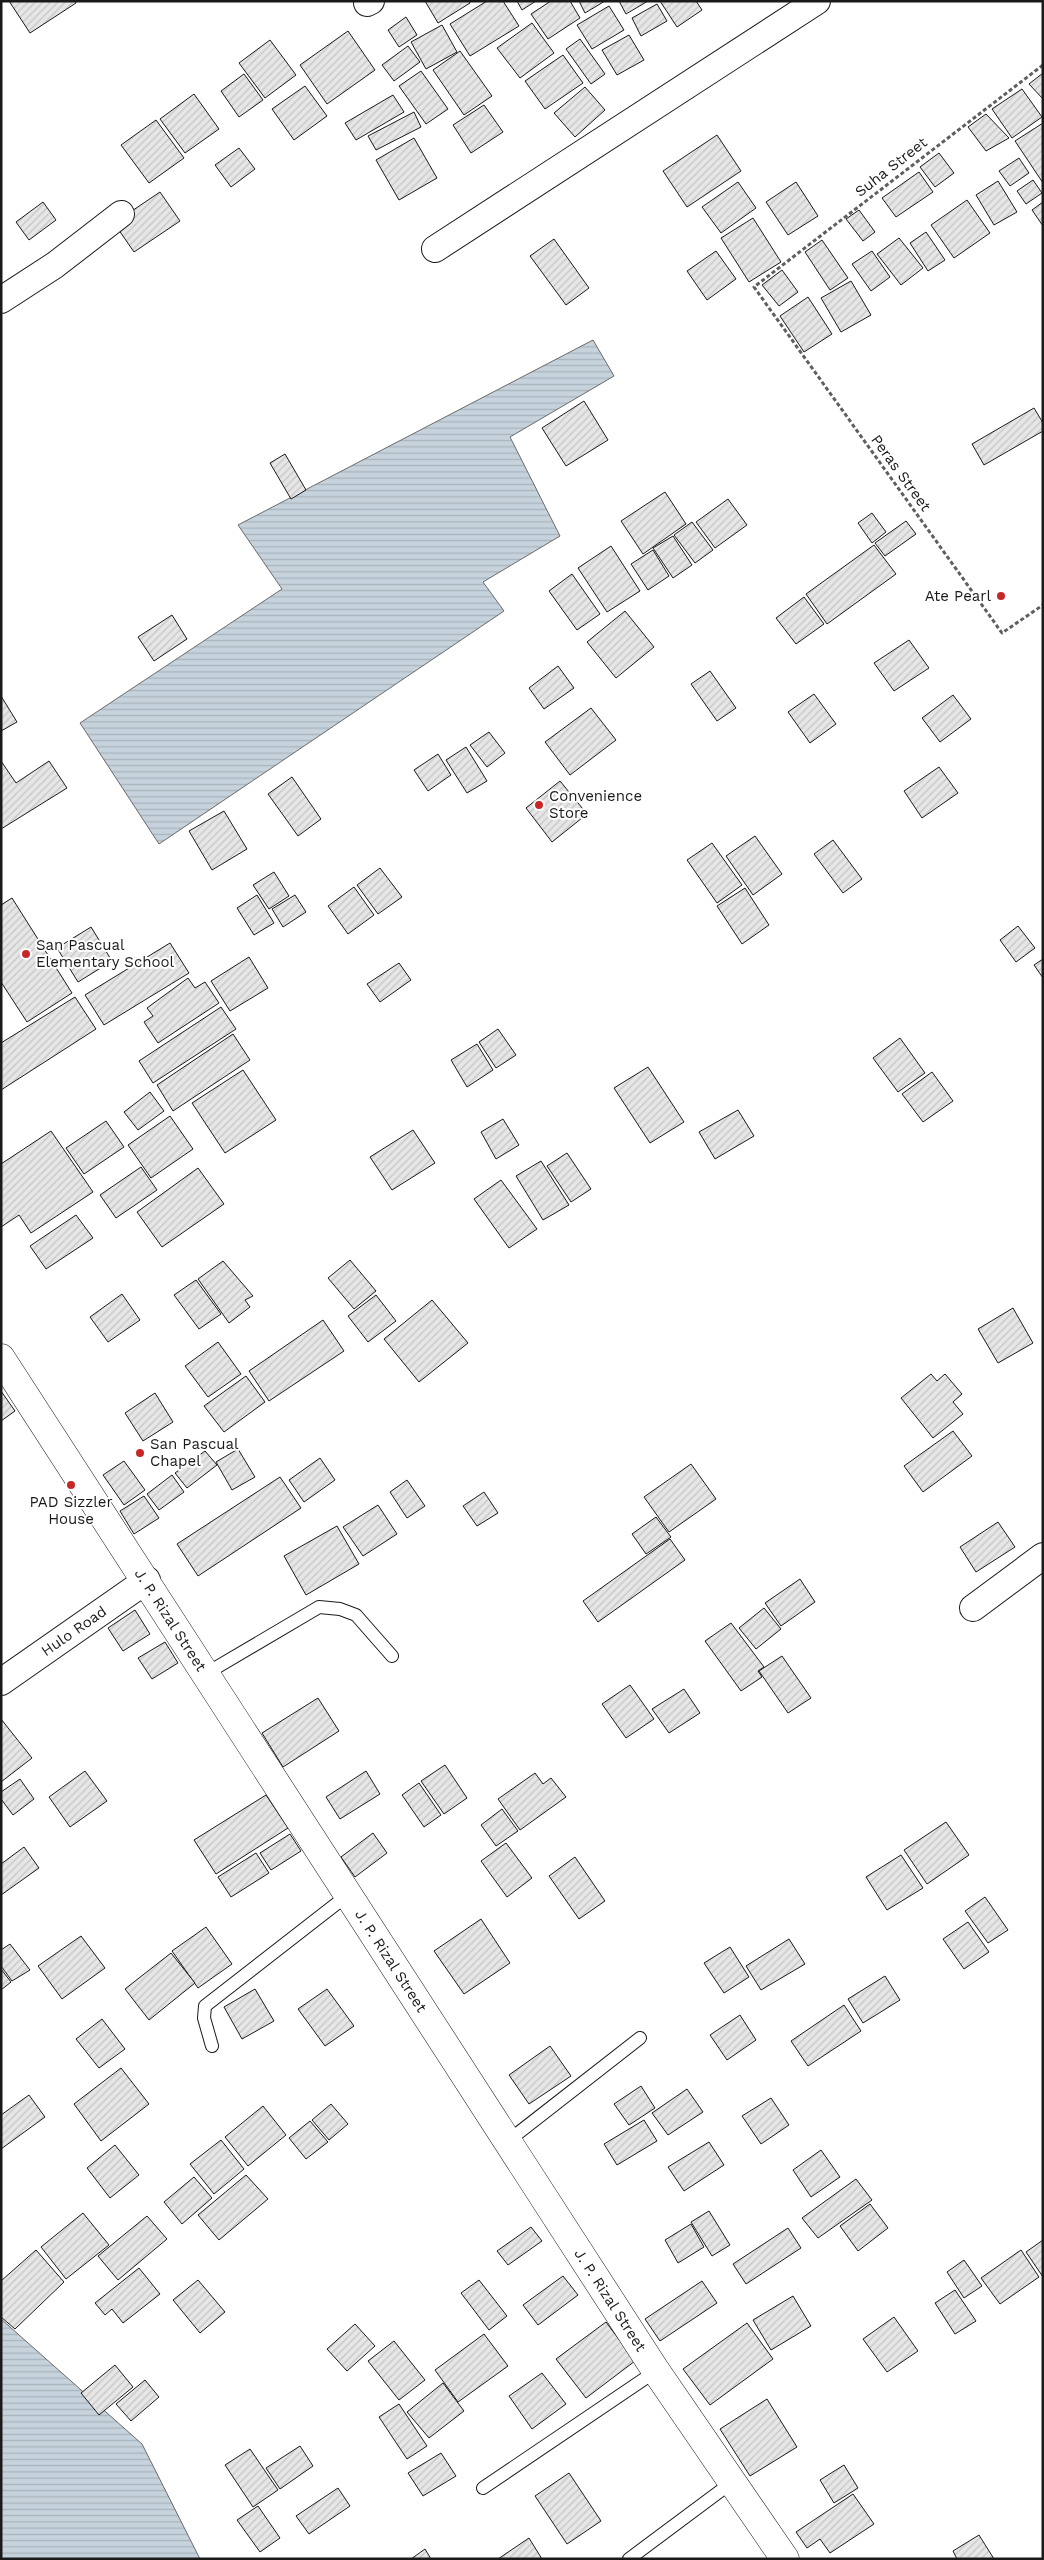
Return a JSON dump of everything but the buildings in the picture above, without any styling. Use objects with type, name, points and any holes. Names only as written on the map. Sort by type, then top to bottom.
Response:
[{"type":"main road","name":"J. P. Rizal Street","points":[[1,1358],[147,1580],[656,2371],[731,2483],[785,2559]]},
{"type":"street","points":[[435,249],[817,1]]},
{"type":"street","points":[[1,300],[55,266],[121,214]]},
{"type":"street","points":[[973,1608],[1043,1556]]},
{"type":"street","name":"Hulo Road","points":[[1,1682],[147,1580]]},
{"type":"lane","points":[[207,1673],[319,1606],[340,1609],[356,1615],[392,1656]]},
{"type":"lane","points":[[212,2046],[204,2018],[204,2006],[349,1894]]},
{"type":"lane","points":[[508,2141],[640,2038]]},
{"type":"lane","points":[[484,2488],[656,2371]]},
{"type":"lane","points":[[629,2559],[731,2483]]},
{"type":"path","name":"Suha Street","points":[[754,287],[1043,65]]},
{"type":"path","name":"Peras Street","points":[[754,287],[1002,633],[1043,605]]},
{"type":"shaded area","points":[[593,340],[614,376],[510,437],[560,536],[483,582],[504,611],[159,844],[80,723],[282,589],[238,525]]},
{"type":"shaded area","points":[[1,2319],[142,2444],[200,2559],[1,2559]]},
{"type":"place","name":"Ate Pearl","points":[[1001,596]]},
{"type":"place","name":"Convenience Store","points":[[539,805]]},
{"type":"place","name":"San Pascual Elementary School","points":[[26,954]]},
{"type":"place","name":"San Pascual Chapel","points":[[140,1453]]},
{"type":"place","name":"PAD Sizzler House","points":[[71,1485]]}]
